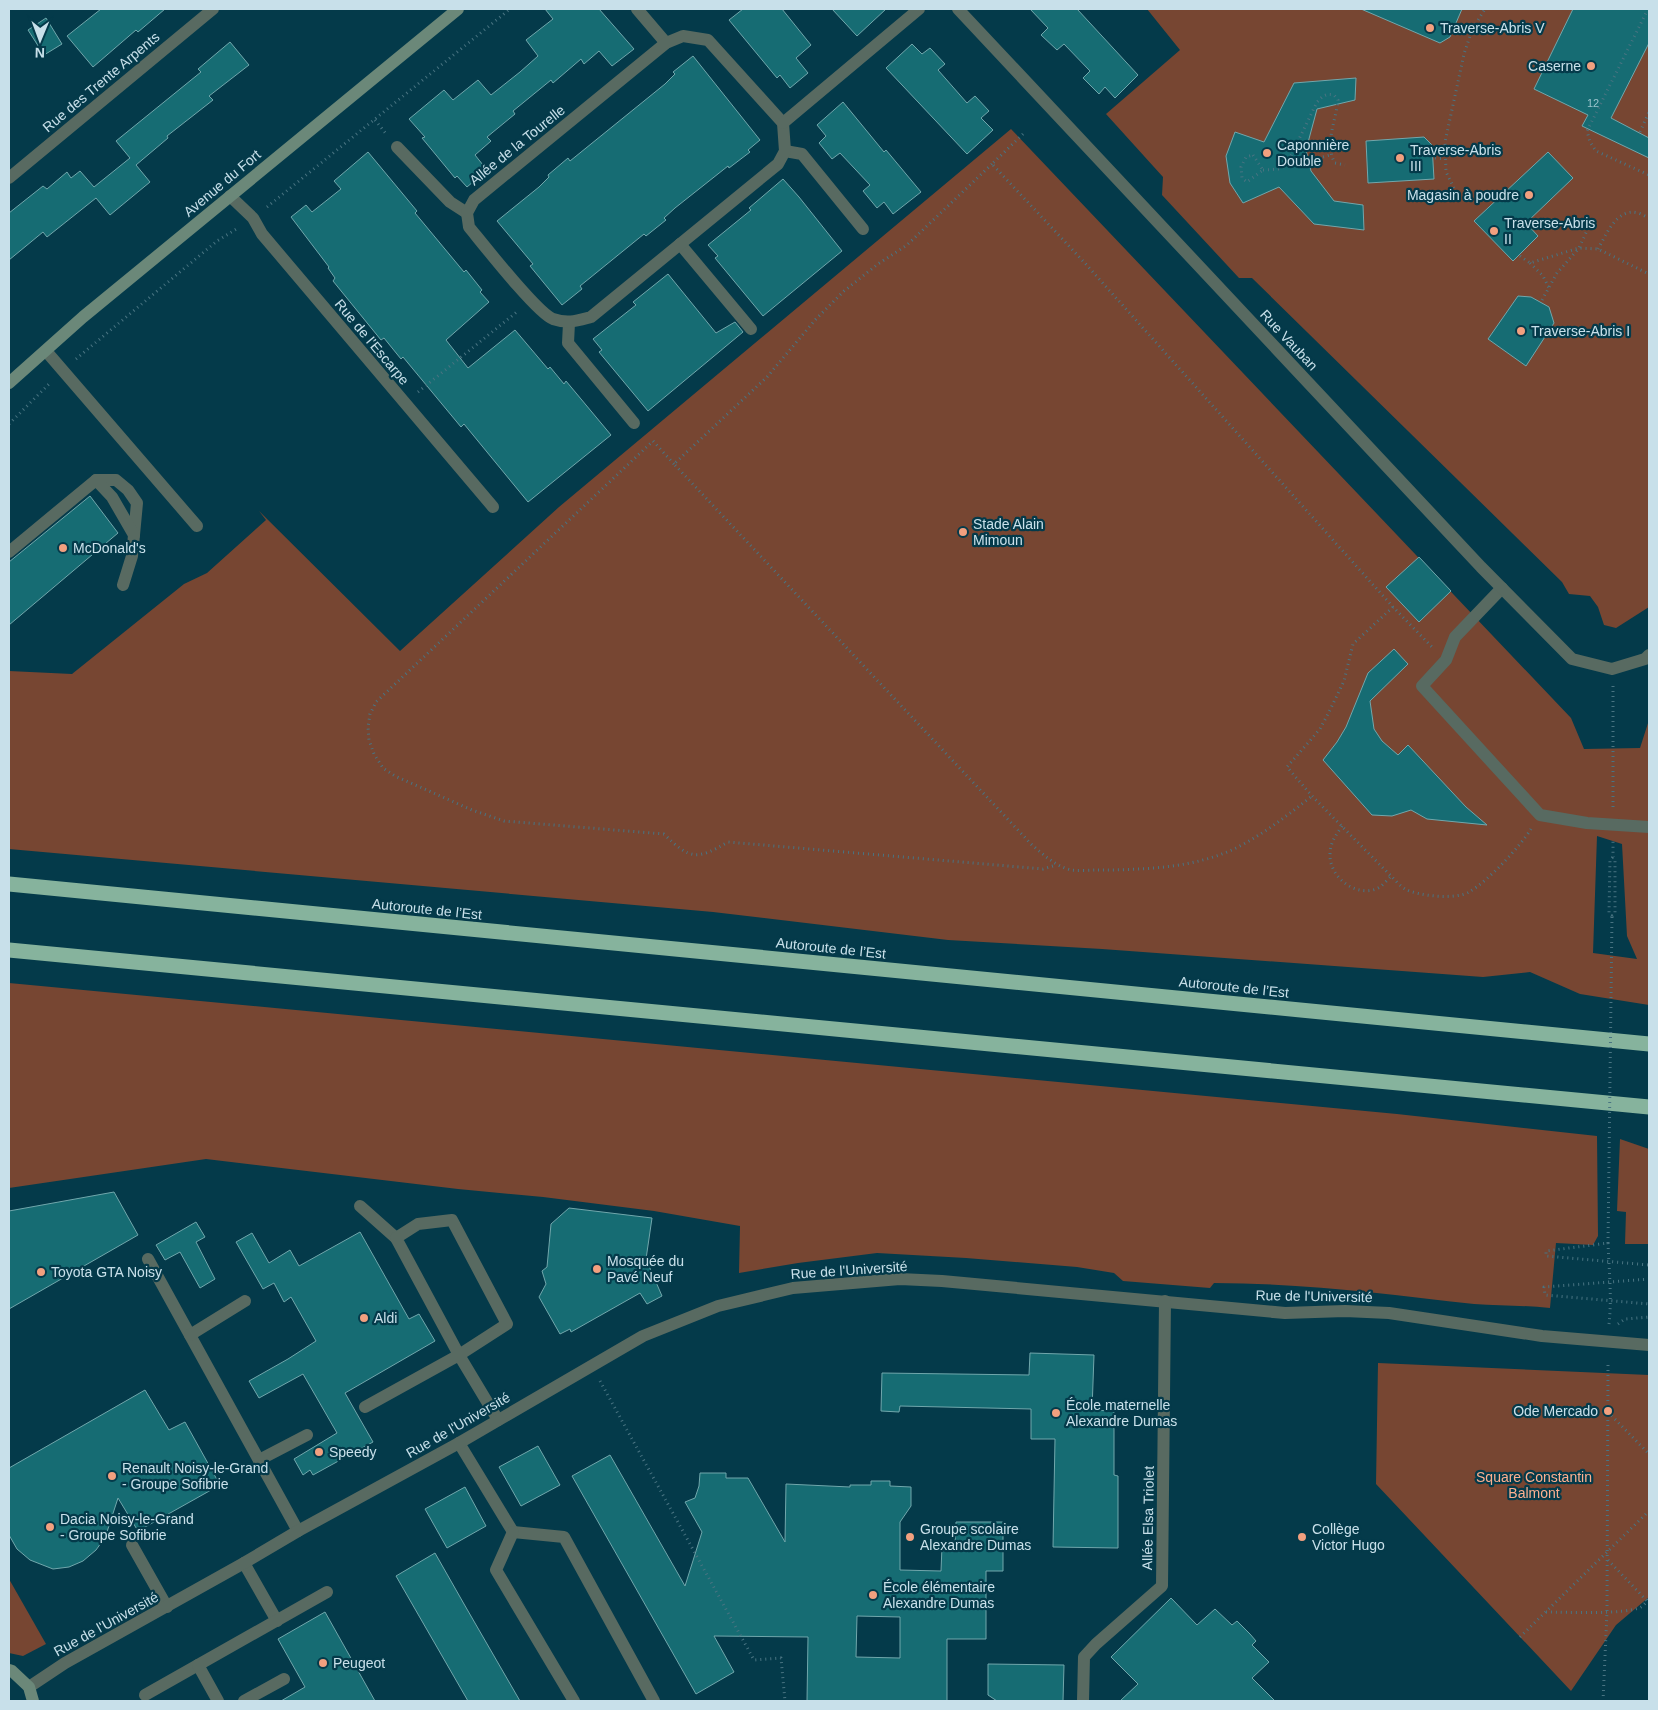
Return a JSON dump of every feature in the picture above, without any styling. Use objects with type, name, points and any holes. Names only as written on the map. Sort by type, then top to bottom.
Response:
[{"type":"highway","name":"Autoroute de l’Est","points":[[9,884],[1649,1044]]},
{"type":"highway","points":[[9,950],[1649,1107]]},
{"type":"main road","name":"Avenue du Fort","points":[[9,383],[83,317],[458,9]]},
{"type":"main road","points":[[9,1670],[29,1687],[33,1701]]},
{"type":"street","name":"Rue des Trente Arpents","points":[[9,178],[213,9]]},
{"type":"street","points":[[637,9],[666,43]]},
{"type":"street","points":[[397,147],[450,202],[467,213],[469,227],[531,300],[550,318],[569,323],[590,317],[778,164],[785,151],[783,123],[919,9]]},
{"type":"street","name":"Rue Vauban","points":[[958,9],[1502,588],[1572,659],[1612,669]]},
{"type":"street","name":"Allée de la Tourelle","points":[[467,213],[474,200],[666,43],[683,36],[708,40],[783,123]]},
{"type":"street","points":[[785,151],[802,154],[863,229]]},
{"type":"street","name":"Rue de l’Escarpe","points":[[230,196],[253,218],[262,234],[493,507]]},
{"type":"street","points":[[680,244],[751,329]]},
{"type":"street","points":[[569,323],[568,343],[634,423]]},
{"type":"street","points":[[46,351],[197,526]]},
{"type":"street","points":[[96,480],[112,497],[134,535]]},
{"type":"street","points":[[9,552],[96,480],[116,480],[128,490],[137,503],[132,556],[123,585]]},
{"type":"street","points":[[1502,588],[1455,637],[1446,660],[1422,686],[1540,815],[1587,823],[1649,827]]},
{"type":"street","points":[[1612,669],[1645,659],[1649,655]]},
{"type":"street","points":[[360,1206],[396,1238],[459,1355],[498,1420]]},
{"type":"street","points":[[365,1407],[459,1355],[507,1324],[452,1220],[418,1224],[396,1238]]},
{"type":"street","points":[[148,1259],[298,1531]]},
{"type":"street","name":"Rue de l'Université","points":[[29,1687],[66,1663],[298,1531],[459,1443],[643,1336],[718,1306],[793,1288],[900,1279],[1285,1313],[1345,1311],[1389,1313],[1542,1336],[1649,1344]]},
{"type":"street","points":[[190,1335],[245,1301]]},
{"type":"street","name":"Allée Elsa Triolet","points":[[1082,1701],[1084,1657],[1096,1644],[1162,1586],[1165,1301]]},
{"type":"street","points":[[259,1460],[307,1434]]},
{"type":"street","points":[[459,1443],[513,1532]]},
{"type":"street","points":[[513,1532],[496,1570],[574,1701]]},
{"type":"street","points":[[513,1532],[564,1537],[654,1701]]},
{"type":"street","points":[[132,1545],[166,1607]]},
{"type":"street","points":[[244,1563],[277,1621]]},
{"type":"street","points":[[145,1694],[327,1592]]},
{"type":"street","points":[[198,1665],[218,1701]]},
{"type":"street","points":[[244,1701],[284,1680]]},
{"type":"path","points":[[264,210],[510,9]]},
{"type":"path","points":[[1454,188],[1446,172],[1445,142],[1464,54],[1472,30],[1485,9]]},
{"type":"path","points":[[1648,9],[1587,131],[1590,142],[1596,151],[1649,175]]},
{"type":"path","points":[[1263,170],[1253,154],[1246,157],[1241,167],[1242,178],[1246,182],[1263,170],[1280,169],[1287,164],[1317,102],[1322,96],[1329,94],[1334,95],[1338,100],[1330,155],[1335,163],[1345,165]]},
{"type":"path","points":[[1640,132],[1649,112]]},
{"type":"path","points":[[674,464],[767,377],[816,319],[844,291],[878,264],[907,245],[1024,134]]},
{"type":"path","points":[[1323,157],[1330,155]]},
{"type":"path","points":[[1435,158],[1445,159]]},
{"type":"path","points":[[992,164],[1096,276],[1393,606],[1446,660]]},
{"type":"path","points":[[1598,249],[1612,224],[1620,216],[1628,212],[1637,212],[1649,218]]},
{"type":"path","points":[[1542,300],[1557,273],[1578,248],[1592,220]]},
{"type":"path","points":[[9,424],[63,370],[217,241],[242,226]]},
{"type":"path","points":[[1530,263],[1578,248],[1598,249],[1649,274]]},
{"type":"path","points":[[1520,256],[1543,276],[1549,288]]},
{"type":"path","points":[[404,404],[531,300]]},
{"type":"path","points":[[1056,865],[1043,870],[728,842],[708,854],[695,855],[681,850],[664,834],[504,821],[472,810],[395,776],[383,768],[368,740],[370,714],[376,702],[653,441],[1032,845],[1056,865],[1072,870],[1121,870],[1166,867],[1204,859],[1235,848],[1263,832],[1312,796]]},
{"type":"path","points":[[1393,606],[1353,644],[1344,681],[1320,729],[1287,767],[1312,796],[1404,889],[1420,895],[1460,896],[1468,893],[1492,873],[1526,838],[1540,815]]},
{"type":"path","points":[[1610,1320],[1608,1243],[1612,916],[1609,913],[1610,860],[1613,857],[1614,736],[1612,669]]},
{"type":"path","points":[[1342,826],[1331,846],[1331,865],[1337,876],[1345,884],[1367,890],[1376,889],[1391,876]]},
{"type":"path","points":[[1608,1243],[1546,1251],[1546,1256],[1649,1265]]},
{"type":"path","points":[[1649,1278],[1544,1287],[1545,1295],[1649,1304]]},
{"type":"path","points":[[1617,1325],[1625,1319],[1649,1317]]},
{"type":"path","points":[[1603,1701],[1607,1612],[1608,1365]]},
{"type":"path","points":[[591,1366],[754,1660],[782,1658],[784,1701]]},
{"type":"path","points":[[1608,1411],[1649,1454]]},
{"type":"path","points":[[1520,1637],[1649,1511]]},
{"type":"path","points":[[1546,1612],[1607,1612],[1640,1607],[1649,1601],[1607,1560]]},
{"type":"green space","points":[[1147,9],[1649,9],[1649,607],[1616,628],[1604,625],[1598,607],[1590,596],[1569,594],[1562,582],[1252,278],[1239,278],[1162,195],[1163,177],[1106,114],[1180,50]]},
{"type":"green space","name":"Stade Alain Mimoun","points":[[1011,129],[1571,718],[1584,749],[1640,748],[1649,720],[1649,1005],[1580,994],[1530,972],[1483,977],[1102,949],[948,940],[713,912],[9,849],[9,671],[72,674],[184,584],[207,573],[266,520],[259,511],[400,651],[559,507]],"holes":[[[1597,836],[1622,844],[1627,936],[1637,959],[1593,953]]]},
{"type":"green space","points":[[9,983],[1397,1114],[1597,1136],[1598,1236],[1593,1245],[1556,1243],[1550,1308],[1474,1304],[1279,1285],[1214,1283],[1210,1288],[1123,1281],[1114,1273],[1077,1267],[877,1253],[739,1273],[740,1226],[654,1211],[543,1197],[458,1189],[206,1159],[9,1188]]},
{"type":"green space","points":[[1620,1139],[1649,1149],[1649,1244],[1625,1244],[1626,1212],[1617,1211]]},
{"type":"green space","name":"Square Constantin Balmont","points":[[1378,1363],[1649,1375],[1649,1597],[1616,1625],[1571,1691],[1376,1484]]},
{"type":"green space","points":[[9,1579],[46,1644],[23,1656],[9,1653]]},
{"type":"building","points":[[101,9],[165,9],[138,32],[136,30],[93,67],[67,36]]},
{"type":"building","points":[[545,9],[599,9],[634,49],[612,66],[599,51],[584,64],[581,59],[553,83],[551,80],[513,111],[515,114],[487,137],[491,141],[475,155],[487,170],[467,187],[457,176],[455,178],[422,138],[425,137],[409,119],[444,90],[453,100],[478,80],[491,95],[520,72],[538,56],[526,40],[553,19]]},
{"type":"building","points":[[743,9],[782,9],[811,45],[796,58],[808,73],[790,88],[780,75],[777,78],[729,20]]},
{"type":"building","points":[[832,9],[886,9],[857,36]]},
{"type":"building","points":[[1030,9],[1077,9],[1138,75],[1115,98],[1105,87],[1099,94],[1083,78],[1090,71],[1064,44],[1057,50],[1041,35],[1048,28]]},
{"type":"building","name":"Traverse-Abris V","points":[[1361,9],[1462,9],[1450,37],[1440,43]]},
{"type":"building","name":"Caserne","points":[[1573,9],[1649,9],[1649,43],[1611,118],[1649,138],[1649,158],[1582,126],[1588,115],[1534,89]]},
{"type":"building","points":[[46,18],[62,44],[44,55],[28,30]]},
{"type":"building","points":[[230,42],[249,65],[209,96],[213,100],[167,136],[168,138],[136,165],[150,182],[110,215],[96,198],[47,237],[43,232],[9,260],[9,213],[43,186],[47,189],[67,172],[71,178],[80,171],[94,187],[130,158],[116,141],[201,72],[198,69]]},
{"type":"building","points":[[912,44],[922,54],[930,48],[945,64],[938,70],[967,103],[975,96],[989,111],[981,118],[993,130],[967,154],[886,68]]},
{"type":"building","points":[[693,56],[760,140],[748,150],[750,152],[729,168],[728,166],[675,208],[664,218],[666,220],[646,236],[644,234],[580,286],[582,289],[562,305],[530,266],[533,264],[497,221],[539,187],[549,177],[548,175],[568,158],[570,161],[665,84],[675,74],[673,72]]},
{"type":"building","name":"Caponnière Double","points":[[1356,78],[1355,100],[1317,109],[1306,150],[1311,171],[1334,201],[1363,205],[1364,230],[1314,224],[1279,187],[1243,203],[1230,183],[1226,156],[1235,132],[1264,142],[1294,83]]},
{"type":"building","points":[[843,102],[884,152],[886,150],[921,192],[893,214],[884,202],[877,208],[863,191],[870,185],[840,153],[832,159],[819,143],[826,136],[817,125]]},
{"type":"building","name":"Traverse-Abris III","points":[[1424,137],[1432,145],[1434,179],[1368,183],[1366,141]]},
{"type":"building","points":[[368,152],[464,272],[466,270],[489,302],[446,340],[468,368],[515,330],[548,369],[550,367],[564,384],[566,381],[611,435],[528,502],[464,424],[461,427],[403,357],[401,359],[384,338],[381,340],[333,281],[335,278],[329,267],[291,217],[306,205],[312,212],[341,189],[334,181]]},
{"type":"building","name":"Magasin à poudre","points":[[1548,152],[1573,178],[1526,223],[1538,236],[1513,261],[1474,221]]},
{"type":"building","points":[[783,179],[842,251],[763,316],[715,258],[718,256],[708,245],[751,210],[749,208]]},
{"type":"building","points":[[668,274],[716,333],[735,322],[743,332],[648,411],[599,352],[602,350],[593,339],[636,305],[633,302]]},
{"type":"building","name":"Traverse-Abris I","points":[[1518,296],[1531,297],[1549,307],[1554,323],[1526,366],[1488,339]]},
{"type":"building","name":"McDonald's","points":[[90,496],[118,533],[9,625],[9,562]]},
{"type":"building","points":[[1419,557],[1451,591],[1419,622],[1386,587]]},
{"type":"building","points":[[1394,649],[1408,664],[1370,701],[1374,729],[1382,741],[1398,755],[1408,745],[1466,807],[1487,825],[1427,819],[1411,810],[1392,816],[1372,815],[1323,760],[1346,727],[1368,673]]},
{"type":"building","name":"Toyota GTA Noisy","points":[[114,1192],[138,1235],[9,1309],[9,1211]]},
{"type":"building","name":"Mosquée du Pavé Neuf","points":[[569,1208],[652,1218],[646,1259],[662,1296],[647,1304],[640,1293],[571,1332],[570,1329],[560,1334],[539,1297],[546,1284],[542,1271],[547,1267],[551,1224]]},
{"type":"building","points":[[196,1222],[205,1237],[196,1242],[215,1279],[200,1288],[180,1252],[165,1260],[156,1245]]},
{"type":"building","points":[[360,1232],[409,1319],[419,1314],[435,1341],[345,1393],[373,1442],[313,1475],[310,1470],[303,1475],[294,1459],[337,1433],[303,1374],[259,1398],[249,1381],[316,1341],[291,1297],[284,1302],[274,1283],[263,1289],[236,1242],[252,1233],[269,1263],[290,1250],[299,1266]]},
{"type":"building","points":[[1030,1353],[1094,1355],[1092,1410],[1114,1411],[1114,1475],[1118,1476],[1118,1548],[1053,1547],[1055,1439],[1031,1439],[1031,1409],[900,1406],[899,1412],[881,1411],[882,1373],[1029,1375]]},
{"type":"building","name":"Renault Noisy-le-Grand - Groupe Sofibrie","points":[[145,1390],[169,1430],[185,1422],[220,1485],[138,1531],[118,1498],[106,1535],[96,1550],[83,1561],[69,1567],[53,1569],[30,1560],[17,1549],[9,1535],[9,1468]]},
{"type":"building","points":[[538,1446],[560,1485],[521,1506],[499,1467]]},
{"type":"building","points":[[610,1455],[685,1586],[702,1532],[685,1502],[695,1498],[699,1486],[700,1473],[726,1473],[726,1478],[748,1478],[785,1542],[786,1484],[850,1487],[850,1485],[871,1485],[871,1481],[890,1481],[890,1486],[911,1487],[911,1506],[900,1522],[900,1570],[941,1571],[942,1546],[955,1545],[956,1522],[1003,1522],[1003,1571],[986,1571],[986,1639],[947,1639],[947,1701],[807,1701],[808,1637],[714,1636],[734,1672],[696,1694],[572,1476]],"holes":[[[857,1616],[900,1617],[900,1658],[856,1657]]]},
{"type":"building","points":[[465,1487],[486,1526],[447,1548],[425,1509]]},
{"type":"building","points":[[435,1553],[520,1701],[468,1701],[396,1576]]},
{"type":"building","points":[[1171,1598],[1197,1625],[1215,1609],[1232,1625],[1237,1621],[1256,1641],[1252,1645],[1269,1662],[1252,1678],[1275,1701],[1120,1701],[1138,1684],[1111,1657]]},
{"type":"building","name":"Peugeot","points":[[325,1612],[375,1701],[281,1701],[305,1687],[278,1639]]},
{"type":"building","points":[[988,1664],[1064,1665],[1063,1701],[997,1701],[988,1695]]},
{"type":"place","name":"Traverse-Abris V","points":[[1430,28]]},
{"type":"place","name":"Caserne","points":[[1591,66]]},
{"type":"place","name":"Caponnière Double","points":[[1267,153]]},
{"type":"place","name":"Traverse-Abris III","points":[[1400,158]]},
{"type":"place","name":"Magasin à poudre","points":[[1529,195]]},
{"type":"place","name":"Traverse-Abris II","points":[[1494,231]]},
{"type":"place","name":"Traverse-Abris I","points":[[1521,331]]},
{"type":"place","name":"Stade Alain Mimoun","points":[[963,532]]},
{"type":"place","name":"McDonald's","points":[[63,548]]},
{"type":"place","name":"Mosquée du Pavé Neuf","points":[[597,1269]]},
{"type":"place","name":"Toyota GTA Noisy","points":[[41,1272]]},
{"type":"place","name":"Aldi","points":[[364,1318]]},
{"type":"place","name":"Ode Mercado","points":[[1608,1411]]},
{"type":"place","name":"École maternelle Alexandre Dumas","points":[[1056,1413]]},
{"type":"place","name":"Speedy","points":[[319,1452]]},
{"type":"place","name":"Renault Noisy-le-Grand - Groupe Sofibrie","points":[[112,1476]]},
{"type":"place","name":"Dacia Noisy-le-Grand - Groupe Sofibrie","points":[[50,1527]]},
{"type":"place","name":"Groupe scolaire Alexandre Dumas","points":[[910,1537]]},
{"type":"place","name":"Collège Victor Hugo","points":[[1302,1537]]},
{"type":"place","name":"École élémentaire Alexandre Dumas","points":[[873,1595]]},
{"type":"place","name":"Peugeot","points":[[323,1663]]}]
